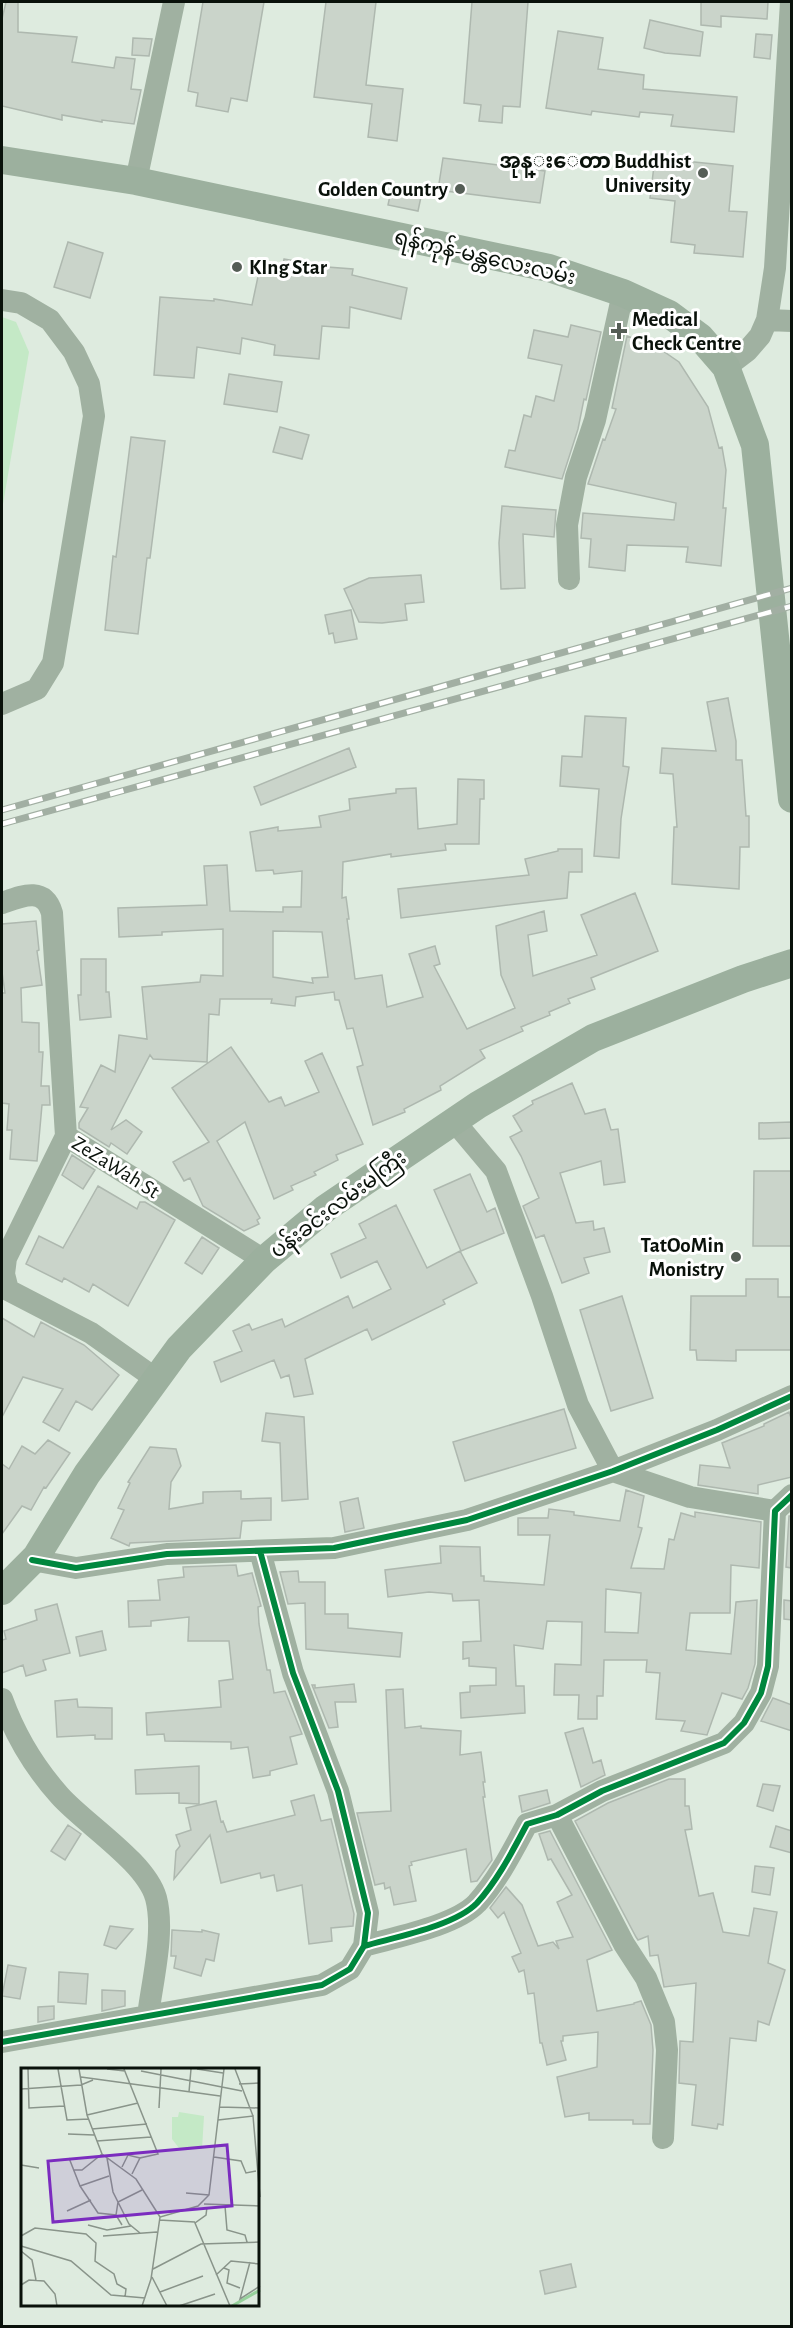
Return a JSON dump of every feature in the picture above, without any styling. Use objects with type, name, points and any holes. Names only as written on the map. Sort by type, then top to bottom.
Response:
[{"type":"main road","name":"ရန်ကုန်-မန္တလေးလမ်း","points":[[2,160],[136,181],[549,268],[622,293],[669,314],[700,337],[726,368],[755,445],[792,799]]},
{"type":"main road","name":"ပန်းခင်းလမ်းမကြီး","points":[[2,1591],[32,1560],[87,1474],[179,1348],[264,1260],[326,1208],[478,1105],[593,1038],[788,970]]},
{"type":"street","points":[[136,181],[174,2]]},
{"type":"street","points":[[726,368],[747,351],[760,336],[767,320],[775,268],[788,92],[791,2]]},
{"type":"street","points":[[569,579],[567,525],[576,477],[595,420],[622,293]]},
{"type":"street","points":[[2,300],[21,303],[50,320],[74,352],[89,384],[94,416],[53,663],[37,689],[2,704]]},
{"type":"street","points":[[767,320],[792,321]]},
{"type":"street","name":"ZeZaWah St","points":[[2,903],[22,896],[42,897],[49,902],[52,913],[66,1136],[264,1260]]},
{"type":"street","points":[[454,1121],[496,1171],[542,1296],[578,1405],[613,1471],[690,1497],[775,1511]]},
{"type":"street","points":[[66,1136],[6,1258],[4,1274],[8,1290],[91,1333],[156,1379]]},
{"type":"street","points":[[32,1560],[76,1568],[167,1554],[334,1548],[467,1520],[613,1471],[717,1430],[792,1396]]},
{"type":"street","points":[[364,1946],[446,1923],[476,1904],[507,1860],[527,1824],[557,1815],[602,1791],[724,1743],[744,1723],[761,1694],[768,1666],[775,1511],[792,1495]]},
{"type":"street","points":[[2,2042],[322,1985],[350,1969],[364,1946],[368,1913],[338,1791],[293,1673],[260,1551]]},
{"type":"street","points":[[2,1699],[13,1729],[36,1766],[61,1797],[129,1859],[145,1877],[156,1898],[159,1930],[148,2016]]},
{"type":"street","points":[[557,1815],[624,1944],[646,1978],[664,2022],[667,2050],[663,2138]]},
{"type":"green space","points":[[2,317],[16,322],[29,352],[2,510]]},
{"type":"building","points":[[6,2],[18,2],[18,32],[77,37],[72,62],[114,68],[116,57],[135,59],[131,89],[141,90],[134,124],[102,120],[102,122],[62,115],[62,120],[2,106],[2,19]]},
{"type":"building","points":[[203,2],[264,2],[247,101],[231,98],[228,112],[196,106],[198,93],[188,91]]},
{"type":"building","points":[[326,2],[376,2],[366,85],[403,89],[397,141],[368,137],[372,104],[314,97]]},
{"type":"building","points":[[472,2],[528,2],[520,107],[503,106],[502,123],[479,121],[481,105],[464,103]]},
{"type":"building","points":[[701,2],[768,2],[767,19],[721,16],[721,27],[701,25]]},
{"type":"building","points":[[650,20],[703,32],[700,56],[665,53],[644,48]]},
{"type":"building","points":[[558,31],[603,38],[598,69],[644,75],[643,89],[737,97],[734,132],[671,126],[673,115],[640,112],[639,117],[592,111],[591,115],[546,108]]},
{"type":"building","points":[[756,34],[772,35],[770,59],[754,57]]},
{"type":"building","points":[[133,38],[152,39],[149,56],[132,55]]},
{"type":"building","points":[[443,158],[545,171],[540,203],[438,190]]},
{"type":"building","points":[[655,158],[733,166],[729,211],[747,212],[743,257],[694,253],[695,245],[671,242],[675,201],[650,198]]},
{"type":"building","points":[[392,186],[422,192],[418,211],[388,205]]},
{"type":"building","points":[[68,242],[103,253],[90,298],[54,287]]},
{"type":"building","points":[[284,259],[302,262],[301,265],[353,269],[352,275],[407,288],[401,319],[350,307],[349,328],[322,326],[319,359],[274,355],[275,345],[242,338],[240,354],[197,347],[194,378],[154,375],[160,297],[214,301],[214,299],[252,305],[260,267],[282,271]]},
{"type":"building","points":[[571,325],[601,332],[586,400],[584,399],[578,429],[562,479],[505,467],[509,450],[515,451],[524,415],[531,417],[536,396],[554,401],[562,365],[528,358],[534,330],[568,337]]},
{"type":"building","points":[[627,336],[657,347],[679,362],[708,407],[719,448],[722,447],[726,470],[723,508],[726,508],[721,566],[686,562],[688,547],[627,545],[625,571],[589,567],[591,539],[581,538],[583,513],[674,520],[676,503],[588,484],[616,409],[612,408]]},
{"type":"building","points":[[229,374],[282,382],[277,412],[224,404]]},
{"type":"building","points":[[280,427],[309,435],[302,459],[273,452]]},
{"type":"building","points":[[131,437],[165,441],[138,634],[105,630],[113,556],[116,557]]},
{"type":"building","points":[[502,506],[556,510],[554,537],[523,534],[525,588],[501,589],[499,543]]},
{"type":"building","points":[[421,575],[424,602],[405,604],[407,620],[382,623],[359,622],[344,589],[369,578]]},
{"type":"building","points":[[351,610],[357,639],[335,643],[333,633],[329,634],[325,615]]},
{"type":"building","points":[[728,698],[736,741],[736,760],[742,760],[746,816],[749,816],[749,847],[740,847],[739,889],[672,884],[674,827],[677,827],[673,774],[660,773],[662,748],[716,751],[707,702]]},
{"type":"building","points":[[585,716],[626,718],[623,766],[629,767],[621,819],[619,858],[594,856],[599,789],[560,786],[562,756],[582,757]]},
{"type":"building","points":[[349,748],[356,767],[261,805],[254,787]]},
{"type":"building","points":[[458,779],[484,780],[484,799],[480,799],[479,844],[445,844],[446,850],[391,857],[391,854],[343,862],[342,898],[346,897],[355,979],[382,975],[387,1007],[423,997],[409,954],[435,946],[440,964],[434,966],[467,1029],[515,1008],[501,975],[496,926],[544,911],[547,931],[528,935],[533,976],[597,955],[581,915],[635,893],[658,951],[591,978],[595,989],[568,999],[570,1003],[549,1012],[550,1015],[521,1027],[523,1031],[480,1050],[485,1058],[440,1086],[441,1090],[404,1109],[405,1112],[373,1125],[357,1067],[363,1065],[353,1028],[347,1029],[339,1000],[335,1000],[334,992],[296,997],[295,1006],[271,1003],[272,999],[220,999],[219,1015],[209,1014],[207,1062],[153,1059],[150,1055],[111,1130],[126,1120],[142,1132],[127,1154],[111,1143],[109,1147],[79,1128],[79,1123],[88,1108],[80,1107],[101,1065],[115,1072],[119,1035],[147,1039],[142,987],[200,982],[201,975],[223,976],[223,929],[119,937],[118,908],[207,905],[204,866],[227,865],[230,911],[283,912],[283,907],[301,907],[302,871],[274,874],[273,870],[256,871],[250,832],[278,827],[278,831],[321,827],[319,816],[350,810],[349,799],[396,793],[396,789],[416,788],[418,829],[457,824]],"holes":[[[273,931],[322,932],[328,977],[312,978],[313,983],[273,977]]]},
{"type":"building","points":[[558,849],[582,849],[582,872],[569,872],[567,898],[401,918],[398,889],[529,875],[525,859],[558,851]]},
{"type":"building","points":[[36,921],[39,950],[37,951],[42,985],[21,988],[22,1022],[39,1023],[39,1052],[43,1052],[41,1086],[49,1086],[50,1105],[42,1105],[37,1161],[10,1159],[12,1130],[7,1130],[9,1104],[2,1103],[2,993],[5,993],[2,972],[2,924]]},
{"type":"building","points":[[81,959],[106,959],[106,992],[109,992],[111,1017],[80,1020],[78,995],[81,995]]},
{"type":"building","points":[[231,1047],[269,1102],[281,1097],[285,1106],[319,1092],[305,1061],[322,1053],[363,1144],[336,1155],[338,1160],[314,1172],[316,1175],[291,1186],[293,1190],[274,1199],[245,1122],[217,1141],[260,1218],[257,1220],[259,1224],[244,1231],[203,1206],[190,1178],[184,1181],[173,1162],[209,1142],[172,1088]]},
{"type":"building","points":[[572,1083],[585,1114],[605,1109],[611,1130],[618,1129],[625,1182],[604,1185],[601,1161],[560,1173],[576,1223],[593,1221],[594,1230],[604,1228],[610,1252],[584,1258],[589,1273],[562,1283],[544,1235],[536,1238],[523,1206],[539,1198],[510,1137],[522,1131],[513,1116],[533,1104],[532,1101]]},
{"type":"building","points":[[792,1122],[792,1138],[759,1139],[759,1123]]},
{"type":"building","points":[[72,1155],[95,1170],[83,1189],[62,1175]]},
{"type":"building","points":[[754,1171],[792,1171],[792,1246],[753,1246]]},
{"type":"building","points":[[470,1174],[487,1212],[495,1208],[504,1233],[461,1251],[434,1190]]},
{"type":"building","points":[[98,1186],[137,1209],[140,1202],[145,1202],[175,1220],[128,1306],[93,1284],[89,1292],[64,1278],[62,1282],[26,1264],[39,1236],[63,1248]]},
{"type":"building","points":[[396,1205],[427,1268],[460,1251],[477,1283],[443,1300],[445,1304],[372,1340],[367,1329],[305,1359],[313,1394],[294,1397],[289,1375],[281,1378],[274,1360],[221,1382],[214,1362],[242,1351],[233,1331],[249,1324],[252,1330],[282,1319],[285,1327],[348,1296],[353,1308],[391,1289],[377,1261],[341,1278],[331,1254],[366,1238],[359,1224]]},
{"type":"building","points":[[202,1237],[219,1248],[202,1274],[185,1263]]},
{"type":"building","points":[[746,1279],[778,1279],[778,1297],[792,1297],[792,1350],[736,1350],[736,1361],[697,1360],[696,1350],[690,1350],[691,1296],[746,1296]]},
{"type":"building","points":[[622,1296],[653,1398],[611,1411],[580,1310]]},
{"type":"building","points":[[2,1318],[34,1337],[41,1322],[84,1345],[119,1375],[92,1410],[76,1401],[59,1431],[43,1422],[63,1389],[23,1377],[2,1417]]},
{"type":"building","points":[[564,1409],[576,1448],[465,1481],[453,1442]]},
{"type":"building","points":[[789,1412],[792,1421],[792,1477],[758,1485],[758,1494],[698,1485],[700,1465],[730,1468],[722,1443],[764,1426]]},
{"type":"building","points":[[266,1413],[304,1417],[308,1499],[282,1501],[280,1443],[262,1441]]},
{"type":"building","points":[[48,1440],[70,1453],[46,1488],[44,1487],[31,1510],[22,1506],[2,1534],[2,1464],[9,1469],[22,1446],[35,1454]]},
{"type":"building","points":[[150,1447],[176,1449],[181,1466],[171,1482],[169,1509],[203,1503],[203,1492],[241,1491],[241,1499],[271,1498],[271,1520],[242,1521],[240,1538],[130,1543],[129,1546],[111,1538],[124,1510],[118,1508],[130,1483],[128,1482]]},
{"type":"building","points":[[626,1490],[644,1496],[638,1527],[642,1528],[631,1568],[664,1569],[669,1539],[674,1540],[681,1513],[695,1517],[695,1512],[761,1522],[759,1568],[731,1565],[730,1613],[690,1613],[686,1650],[731,1654],[736,1602],[757,1600],[755,1664],[742,1699],[722,1693],[707,1735],[681,1731],[685,1721],[656,1719],[660,1673],[646,1672],[647,1660],[604,1660],[603,1696],[597,1696],[597,1719],[578,1719],[579,1695],[554,1695],[555,1664],[581,1665],[582,1622],[547,1621],[543,1649],[514,1645],[516,1686],[524,1686],[525,1713],[461,1718],[460,1693],[470,1692],[470,1686],[496,1685],[496,1668],[469,1666],[469,1658],[463,1659],[463,1642],[481,1641],[479,1600],[453,1601],[452,1594],[429,1592],[388,1597],[385,1570],[441,1563],[440,1546],[480,1547],[481,1576],[484,1576],[484,1581],[544,1585],[550,1535],[518,1535],[518,1518],[548,1518],[549,1509],[620,1521]],"holes":[[[606,1589],[641,1593],[638,1633],[605,1632]]]},
{"type":"building","points":[[358,1498],[364,1528],[345,1532],[340,1502]]},
{"type":"building","points":[[789,1516],[792,1516],[792,1568],[786,1567]]},
{"type":"building","points":[[236,1565],[238,1576],[252,1573],[261,1606],[258,1607],[259,1624],[267,1670],[270,1670],[274,1693],[285,1691],[302,1734],[290,1737],[297,1764],[270,1771],[270,1775],[253,1778],[248,1747],[231,1749],[231,1742],[165,1741],[164,1734],[147,1735],[146,1713],[221,1707],[219,1681],[233,1679],[229,1641],[188,1641],[189,1617],[151,1621],[151,1626],[129,1627],[128,1601],[160,1600],[158,1580],[184,1577],[183,1567]]},
{"type":"building","points":[[298,1571],[299,1582],[325,1582],[325,1614],[348,1614],[348,1628],[402,1633],[400,1657],[306,1649],[305,1603],[288,1604],[280,1572]]},
{"type":"building","points":[[784,1600],[792,1601],[792,1620],[784,1619]]},
{"type":"building","points":[[57,1604],[70,1653],[43,1660],[46,1670],[26,1676],[23,1665],[2,1673],[2,1640],[6,1639],[4,1631],[37,1620],[35,1610]]},
{"type":"building","points":[[102,1631],[106,1650],[80,1656],[76,1637]]},
{"type":"building","points":[[354,1684],[356,1702],[335,1702],[338,1727],[329,1728],[312,1685],[315,1685],[315,1688]]},
{"type":"building","points":[[403,1689],[405,1728],[421,1726],[421,1728],[461,1731],[460,1755],[481,1752],[485,1782],[483,1782],[485,1797],[483,1797],[492,1860],[477,1881],[471,1882],[466,1849],[411,1862],[412,1865],[409,1866],[416,1901],[394,1905],[390,1887],[385,1889],[384,1883],[375,1885],[357,1813],[391,1811],[386,1690]]},
{"type":"building","points":[[773,1698],[792,1705],[792,1731],[761,1721]]},
{"type":"building","points":[[77,1699],[78,1707],[112,1708],[112,1739],[95,1739],[95,1735],[57,1737],[55,1701]]},
{"type":"building","points":[[583,1728],[593,1763],[601,1760],[605,1775],[581,1787],[565,1733]]},
{"type":"building","points":[[199,1766],[199,1804],[179,1803],[179,1793],[136,1794],[135,1770]]},
{"type":"building","points":[[669,1779],[685,1779],[685,1806],[689,1806],[692,1829],[685,1830],[699,1896],[713,1893],[723,1932],[749,1936],[754,1908],[777,1912],[768,1963],[785,1970],[769,2025],[758,2021],[756,2041],[730,2038],[723,2125],[718,2124],[717,2129],[692,2125],[696,2085],[679,2083],[680,2041],[693,2042],[696,1983],[664,1987],[658,1955],[650,1956],[648,1936],[638,1940],[636,1937],[575,1821],[608,1803]]},
{"type":"building","points":[[763,1784],[780,1786],[773,1811],[757,1806]]},
{"type":"building","points":[[547,1790],[550,1803],[522,1812],[519,1796]]},
{"type":"building","points":[[314,1795],[321,1821],[331,1819],[354,1914],[353,1926],[331,1928],[332,1941],[309,1944],[302,1885],[277,1891],[274,1875],[261,1878],[260,1873],[221,1883],[210,1835],[174,1879],[176,1851],[180,1846],[176,1835],[191,1830],[186,1808],[216,1801],[221,1822],[223,1821],[227,1832],[295,1815],[291,1801]]},
{"type":"building","points":[[68,1825],[81,1834],[65,1860],[51,1851]]},
{"type":"building","points":[[776,1826],[792,1831],[792,1853],[770,1847]]},
{"type":"building","points":[[550,1831],[612,1950],[587,1960],[597,2011],[641,2001],[651,2025],[653,2050],[650,2124],[633,2124],[633,2120],[589,2120],[589,2113],[565,2117],[557,2077],[597,2067],[598,2032],[563,2036],[563,2041],[561,2041],[566,2060],[547,2065],[542,2043],[540,2043],[534,1993],[528,1994],[524,1970],[519,1972],[512,1957],[521,1953],[504,1912],[498,1918],[490,1908],[506,1887],[522,1905],[538,1946],[553,1942],[559,1949],[556,1941],[573,1937],[557,1902],[572,1895],[551,1859],[548,1860],[539,1834]]},
{"type":"building","points":[[755,1866],[774,1868],[770,1895],[752,1892]]},
{"type":"building","points":[[110,1926],[133,1929],[116,1949],[104,1945]]},
{"type":"building","points":[[172,1930],[202,1932],[202,1930],[219,1934],[214,1961],[206,1959],[201,1976],[174,1968],[176,1956],[171,1956]]},
{"type":"building","points":[[8,1965],[26,1968],[20,1999],[2,1996]]},
{"type":"building","points":[[59,1972],[88,1974],[86,2004],[58,2002]]},
{"type":"building","points":[[102,1990],[125,1991],[125,2006],[102,2011]]},
{"type":"building","points":[[54,2006],[54,2019],[38,2022],[38,2007]]},
{"type":"building","points":[[571,2264],[576,2287],[545,2294],[540,2271]]},
{"type":"railway","points":[[2,810],[792,588]]},
{"type":"railway","points":[[2,824],[792,606]]},
{"type":"cycle path","points":[[32,1560],[76,1568],[167,1554],[334,1548],[467,1520],[613,1471],[717,1430],[792,1396]]},
{"type":"cycle path","points":[[364,1946],[424,1930],[467,1911],[492,1885],[527,1824],[557,1815],[602,1791],[724,1743],[744,1723],[761,1693],[768,1666],[775,1511],[792,1495]]},
{"type":"cycle path","points":[[2,2042],[322,1985],[350,1969],[364,1946],[368,1913],[338,1791],[293,1673],[260,1551]]},
{"type":"place","name":"အုန္းေတာ Buddhist University","points":[[703,173]]},
{"type":"place","name":"Golden Country","points":[[460,189]]},
{"type":"place","name":"KIng Star","points":[[237,267]]},
{"type":"place","name":"Medical Check Centre","points":[[619,331]]},
{"type":"place","name":"TatOoMin Monistry","points":[[736,1257]]}]
